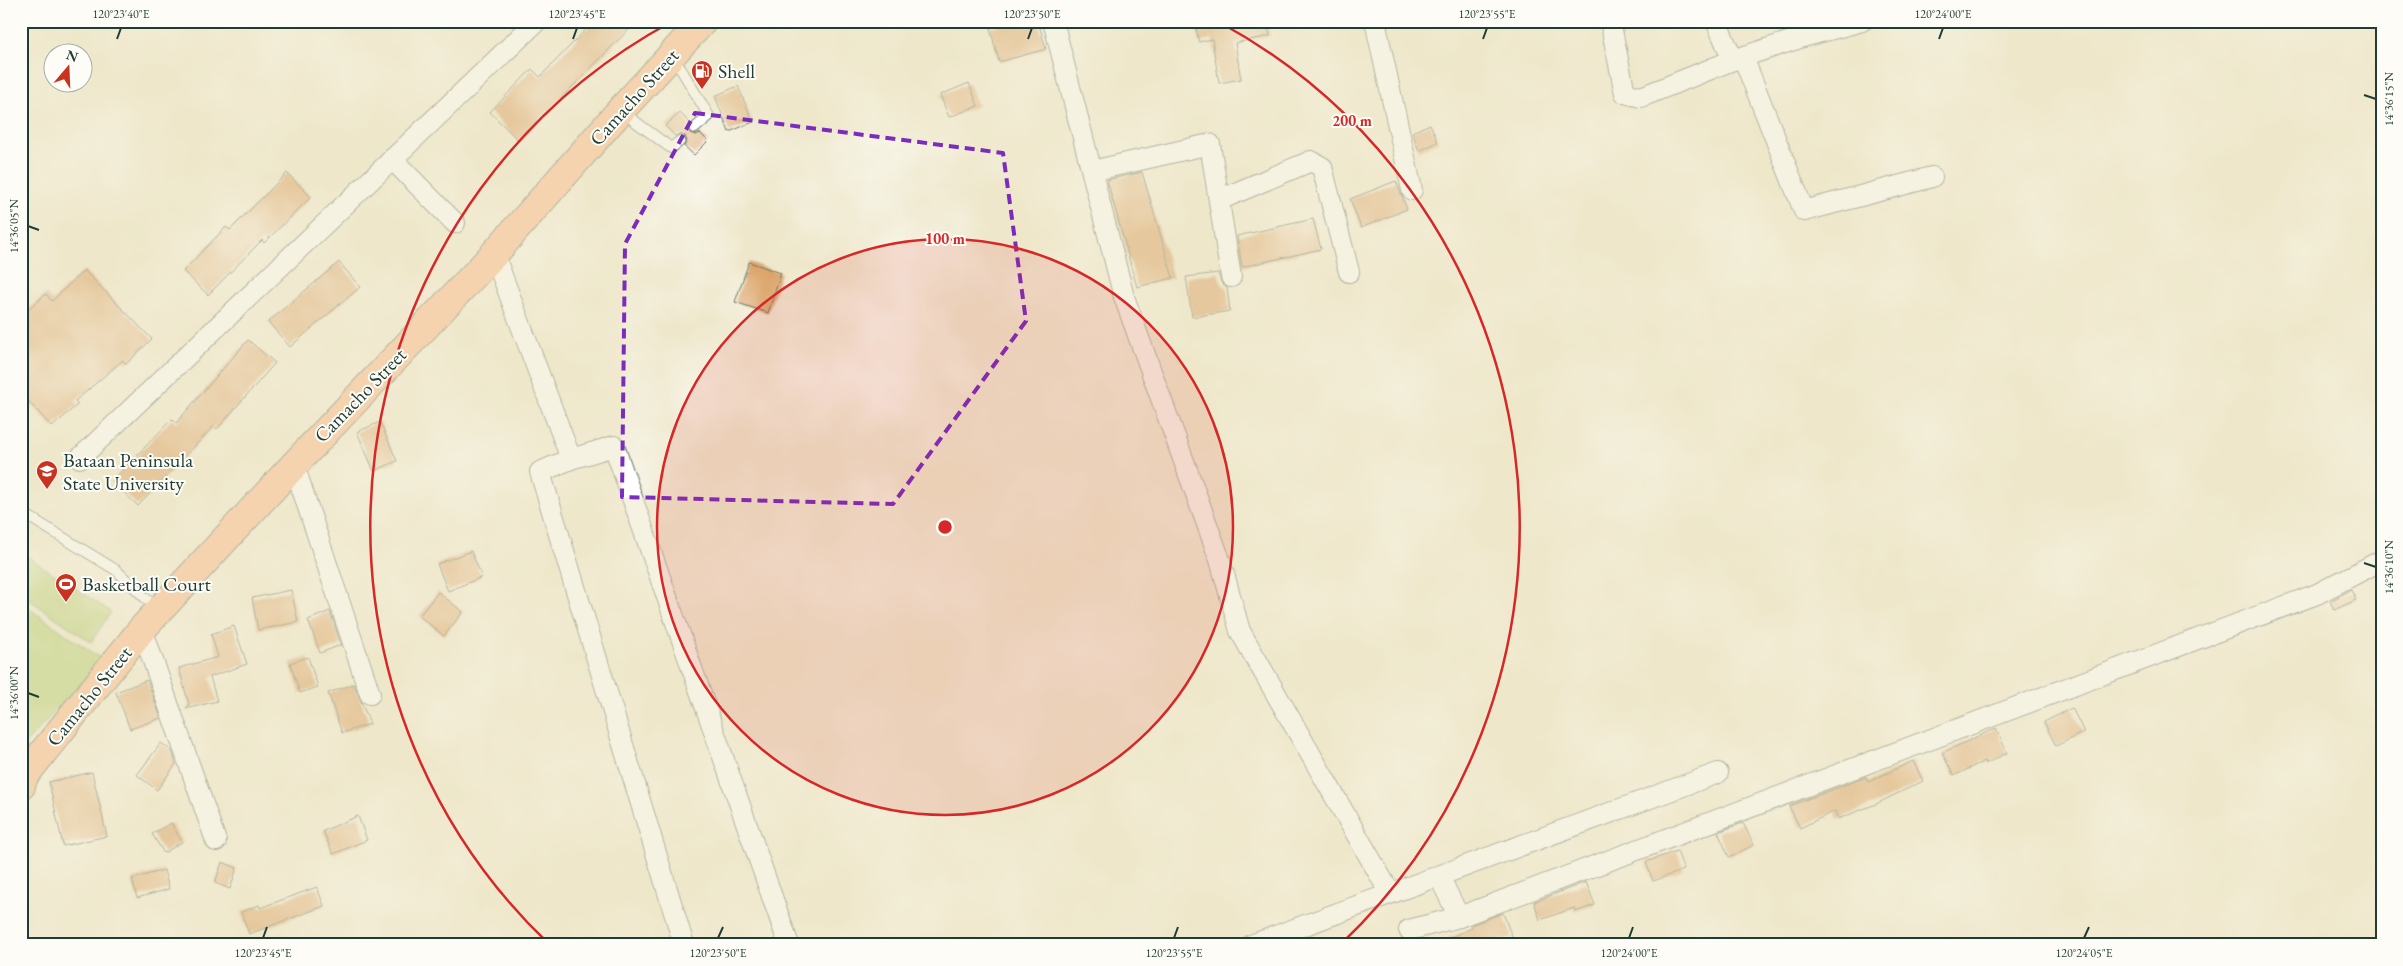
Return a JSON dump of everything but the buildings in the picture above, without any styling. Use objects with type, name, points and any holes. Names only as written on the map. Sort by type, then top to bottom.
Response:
[{"type":"main road","name":"Camacho Street","points":[[23,781],[151,620],[294,465],[494,254],[620,111],[703,21]]},
{"type":"street","points":[[80,458],[536,21]]},
{"type":"street","points":[[1052,21],[1124,297],[1220,560],[1240,631],[1390,893]]},
{"type":"street","points":[[1375,21],[1412,190]]},
{"type":"street","points":[[1610,21],[1625,94],[1641,97],[1738,58],[1803,29],[1862,21]]},
{"type":"street","points":[[1716,21],[1738,58],[1804,211],[1932,177]]},
{"type":"street","points":[[1092,171],[1210,144],[1231,277]]},
{"type":"street","points":[[392,159],[455,223]]},
{"type":"street","points":[[1219,200],[1311,161],[1322,167],[1350,272]]},
{"type":"street","points":[[494,254],[572,459]]},
{"type":"street","points":[[684,945],[540,472],[572,459],[614,446],[789,945]]},
{"type":"street","points":[[294,465],[370,694]]},
{"type":"street","points":[[1409,930],[1459,918],[2317,594],[2382,560]]},
{"type":"street","points":[[151,620],[216,840]]},
{"type":"street","points":[[1251,945],[1718,773]]},
{"type":"street","points":[[1439,876],[1459,918]]},
{"type":"lane","points":[[672,54],[709,116],[695,128]]},
{"type":"lane","points":[[620,111],[671,148],[680,141]]},
{"type":"lane","points":[[21,515],[31,518],[116,570],[151,620]]},
{"type":"highlighted area","points":[[695,113],[1003,153],[1026,321],[893,504],[622,497],[625,244]]},
{"type":"green space","name":"Basketball Court","points":[[28,557],[111,612],[91,642],[21,594],[21,567]]},
{"type":"green space","points":[[21,603],[103,660],[21,748]]},
{"type":"place","name":"Shell","points":[[702,90]]},
{"type":"place","name":"Bataan Peninsula State University","points":[[47,490]]},
{"type":"place","name":"Basketball Court","points":[[66,603]]}]
